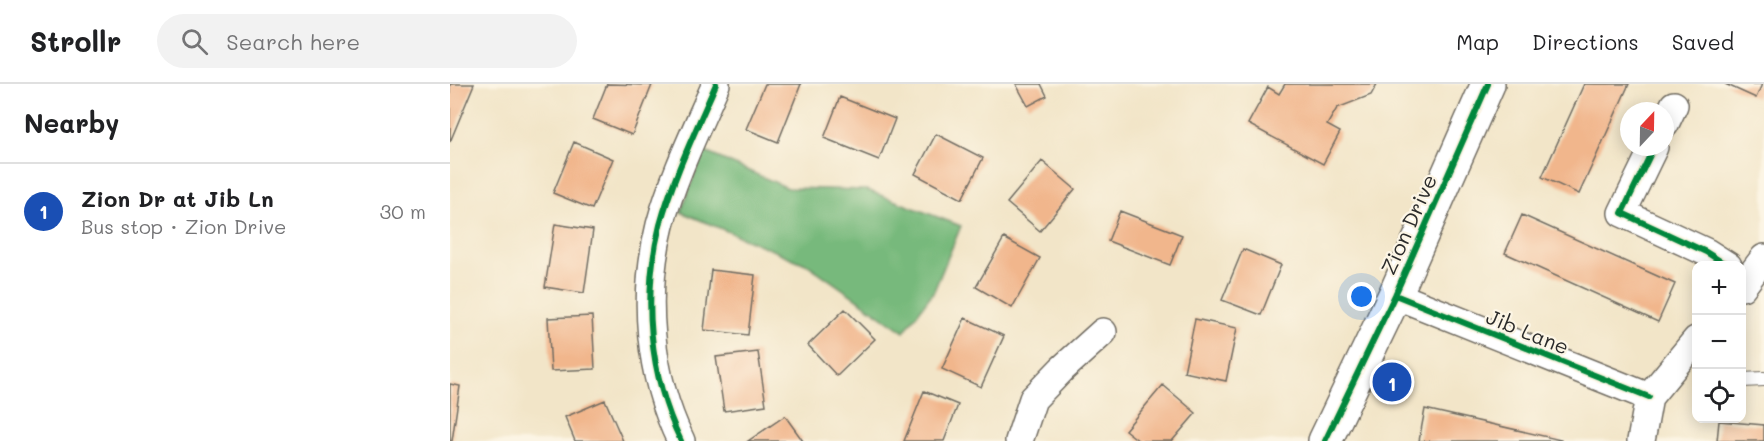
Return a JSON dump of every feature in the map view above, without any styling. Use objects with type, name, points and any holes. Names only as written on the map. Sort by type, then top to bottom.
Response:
[{"type":"street","points":[[681,441],[661,387],[653,346],[650,305],[653,263],[660,227],[670,195],[716,84]]},
{"type":"street","name":"Zion Drive","points":[[1324,441],[1395,295],[1488,84]]},
{"type":"street","points":[[1650,156],[1622,213],[1706,252],[1748,277]]},
{"type":"street","name":"Jib Lane","points":[[1395,295],[1649,397]]},
{"type":"street","points":[[1019,441],[1033,399],[1103,332]]},
{"type":"street","points":[[1641,441],[1649,397],[1692,345]]},
{"type":"lane","points":[[1746,380],[1764,379]]},
{"type":"green space","points":[[703,151],[788,188],[867,190],[961,226],[934,291],[904,332],[808,265],[681,212]]},
{"type":"building","points":[[450,84],[474,84],[450,142]]},
{"type":"building","points":[[607,84],[652,85],[632,135],[593,119]]},
{"type":"building","points":[[765,84],[801,84],[778,142],[746,129]]},
{"type":"building","points":[[1016,84],[1041,84],[1047,96],[1028,106]]},
{"type":"building","points":[[1285,84],[1377,84],[1371,95],[1337,108],[1327,125],[1340,132],[1323,164],[1248,124],[1268,87],[1279,94]]},
{"type":"building","points":[[1584,84],[1629,84],[1579,194],[1542,177]]},
{"type":"building","points":[[1725,84],[1762,84],[1756,98]]},
{"type":"building","points":[[840,97],[895,119],[879,160],[824,138]]},
{"type":"building","points":[[936,134],[983,158],[962,199],[915,174]]},
{"type":"building","points":[[574,142],[613,159],[592,209],[553,193]]},
{"type":"building","points":[[1042,161],[1075,189],[1040,231],[1007,203]]},
{"type":"building","points":[[1120,211],[1182,235],[1170,265],[1108,241]]},
{"type":"building","points":[[1522,215],[1675,284],[1658,322],[1505,253]]},
{"type":"building","points":[[555,224],[593,230],[584,293],[545,287]]},
{"type":"building","points":[[1004,238],[1040,258],[1012,308],[976,287]]},
{"type":"building","points":[[1243,249],[1281,265],[1261,315],[1222,300]]},
{"type":"building","points":[[711,270],[755,275],[748,335],[704,330]]},
{"type":"building","points":[[845,309],[875,339],[837,376],[808,345]]},
{"type":"building","points":[[592,316],[595,369],[551,371],[548,318]]},
{"type":"building","points":[[965,318],[1004,336],[981,387],[942,369]]},
{"type":"building","points":[[1195,319],[1237,328],[1226,381],[1184,372]]},
{"type":"building","points":[[758,352],[766,405],[724,411],[716,357]]},
{"type":"building","points":[[450,384],[460,386],[452,441],[450,441]]},
{"type":"building","points":[[1163,385],[1196,413],[1172,441],[1139,441],[1125,430]]},
{"type":"building","points":[[924,391],[958,405],[944,441],[904,441]]},
{"type":"building","points":[[605,400],[623,441],[575,441],[565,417]]},
{"type":"building","points":[[1425,409],[1561,440],[1561,441],[1419,441]]},
{"type":"building","points":[[785,416],[803,441],[748,441]]},
{"type":"building","points":[[1719,423],[1764,425],[1764,441],[1717,441]]},
{"type":"cycle path","points":[[681,441],[670,416],[656,362],[650,307],[651,279],[654,252],[665,207],[685,154],[716,84]]},
{"type":"cycle path","points":[[1325,441],[1395,295],[1488,84]]},
{"type":"cycle path","points":[[1650,156],[1622,213],[1706,252],[1720,261]]},
{"type":"cycle path","points":[[1395,295],[1649,397]]},
{"type":"place","name":"Zion Dr at Jib Ln","points":[[1392,382]]}]
